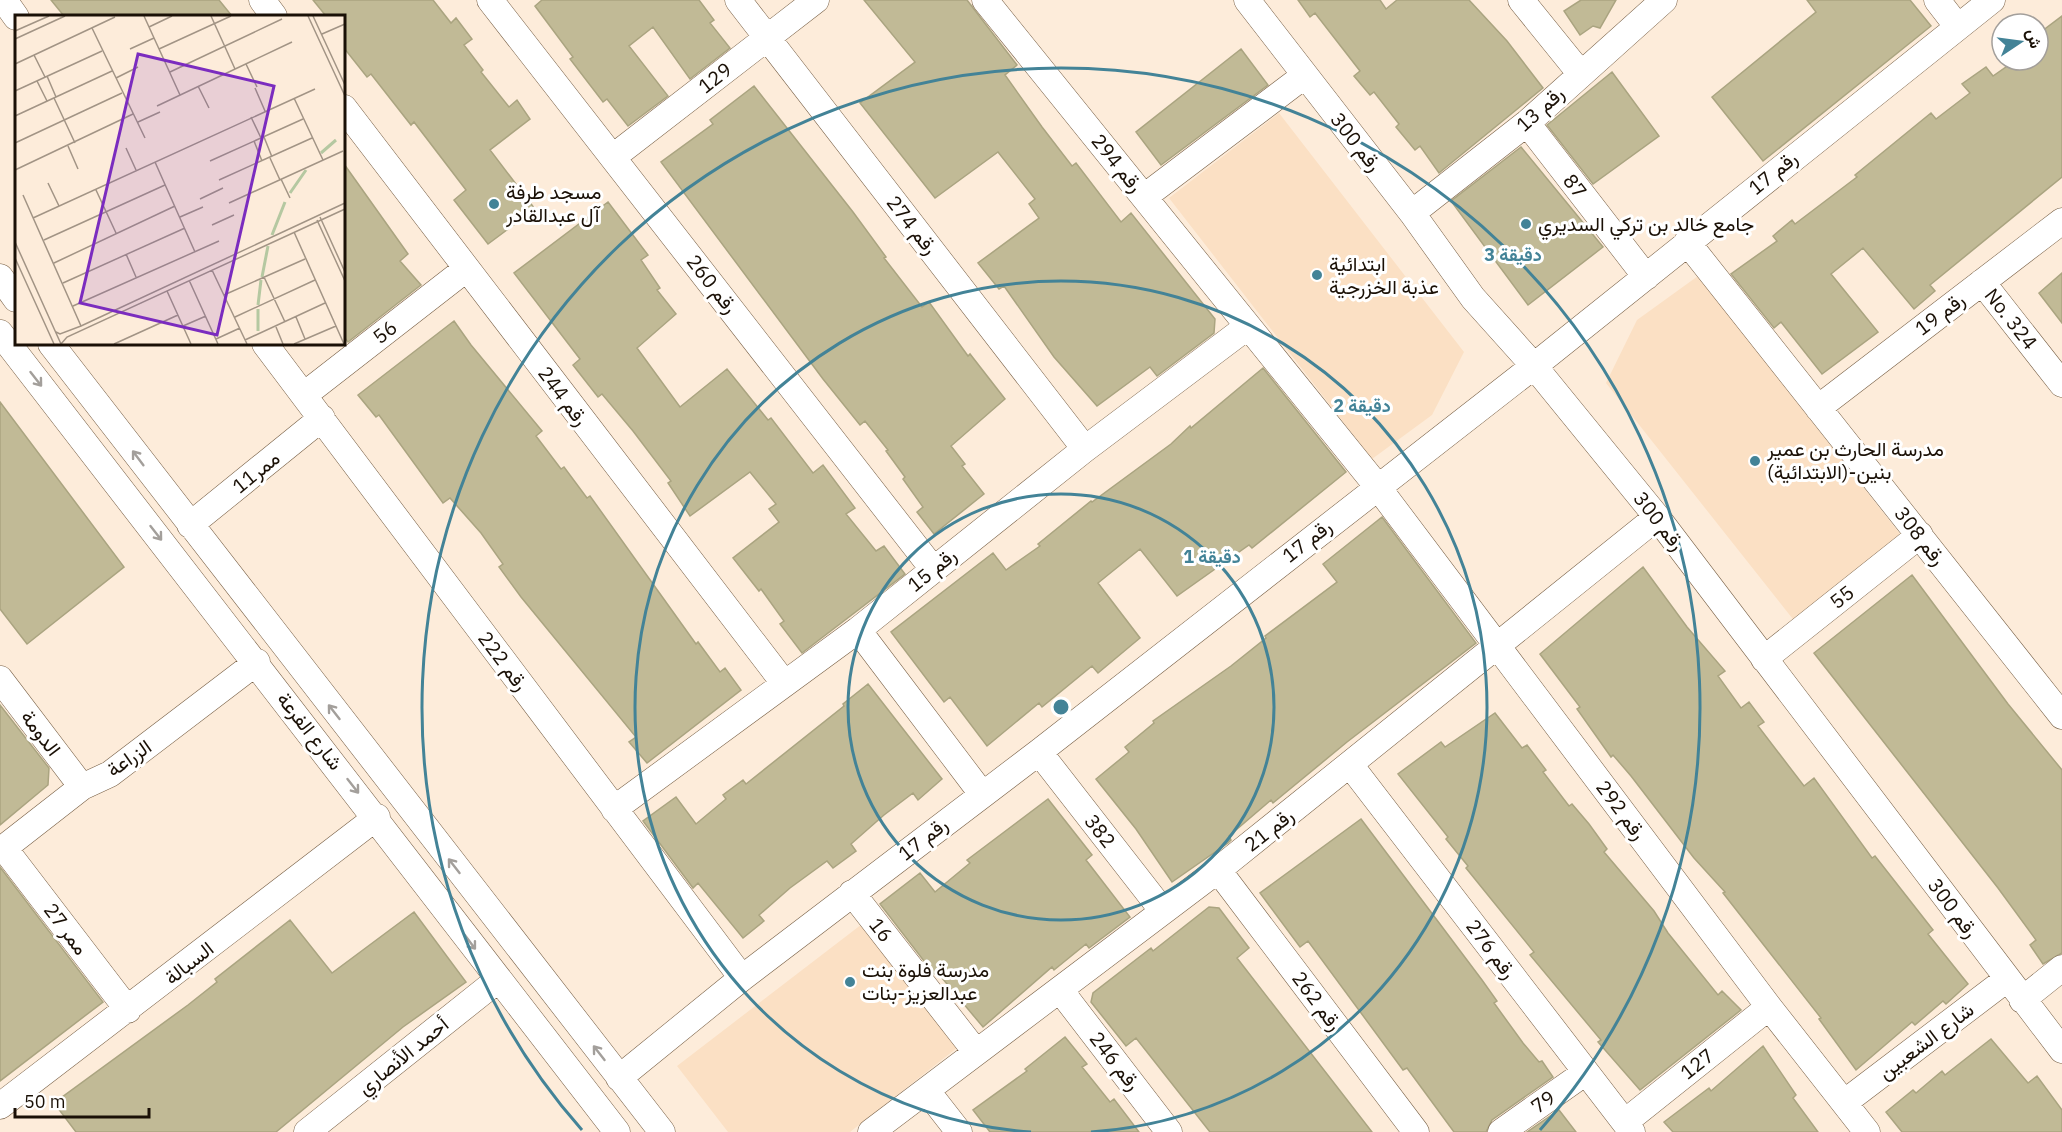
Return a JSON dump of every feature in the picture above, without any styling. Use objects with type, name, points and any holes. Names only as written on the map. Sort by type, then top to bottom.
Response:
[{"type":"street","points":[[4,0],[15,16]]},
{"type":"street","points":[[262,0],[273,15]]},
{"type":"street","name":"رقم 260","points":[[490,0],[933,569]]},
{"type":"street","name":"رقم 274","points":[[738,0],[1085,449]]},
{"type":"street","name":"129","points":[[614,157],[816,0]]},
{"type":"street","name":"رقم 294","points":[[985,0],[1377,486]]},
{"type":"street","name":"رقم 300","points":[[1247,0],[1412,213],[1473,298],[1534,366],[1657,518],[2062,1050]]},
{"type":"street","points":[[1521,0],[1580,73]]},
{"type":"street","name":"رقم 13","points":[[1412,213],[1527,123],[1664,0]]},
{"type":"street","points":[[1937,0],[1957,26]]},
{"type":"street","name":"رقم 17","points":[[619,1078],[742,978],[1039,752],[1377,486],[1534,366],[1992,0]]},
{"type":"street","points":[[1144,197],[1304,76]]},
{"type":"street","name":"رقم 244","points":[[345,109],[784,683]]},
{"type":"street","name":"87","points":[[1527,123],[1646,277]]},
{"type":"street","name":"رقم 19","points":[[1818,408],[2062,221]]},
{"type":"street","name":"رقم 308","points":[[1687,242],[2062,716]]},
{"type":"street","name":"56","points":[[304,395],[466,269]]},
{"type":"street","points":[[0,277],[15,298]]},
{"type":"street","name":"No. 324","points":[[1982,282],[2062,384]]},
{"type":"street","name":"رقم 15","points":[[614,809],[858,630],[1085,449],[1247,327]]},
{"type":"street","name":"شارع الفرعة","points":[[0,333],[377,817],[499,980],[618,1132]]},
{"type":"street","name":"شارع الفرعة","points":[[52,345],[662,1132]]},
{"type":"street","name":"رقم 222","points":[[266,345],[742,978]]},
{"type":"street","name":"ممر11","points":[[190,525],[321,418]]},
{"type":"street","name":"رقم 292","points":[[1377,486],[1769,1007],[1867,1132]]},
{"type":"street","name":"رقم 21","points":[[871,1132],[1162,910],[1218,870],[1351,766],[1657,518]]},
{"type":"street","name":"55","points":[[1764,659],[1920,535]]},
{"type":"street","points":[[858,630],[982,794]]},
{"type":"street","name":"الزراعة","points":[[2,849],[82,787],[110,774],[257,662]]},
{"type":"street","name":"الدومة","points":[[0,679],[82,787]]},
{"type":"street","name":"382","points":[[1039,752],[1162,910]]},
{"type":"street","name":"رقم 276","points":[[1351,766],[1628,1127]]},
{"type":"street","name":"السبالة","points":[[0,1106],[377,817]]},
{"type":"street","name":"ممر 27","points":[[2,849],[128,1010]]},
{"type":"street","name":"رقم 262","points":[[1218,870],[1416,1132]]},
{"type":"street","name":"16","points":[[852,893],[976,1052]]},
{"type":"street","points":[[2022,1000],[2062,968]]},
{"type":"street","name":"شارع الشعبين","points":[[1845,1102],[2007,979]]},
{"type":"street","name":"أحمد الأنصاري","points":[[322,1127],[499,980]]},
{"type":"street","name":"رقم 246","points":[[1060,990],[1169,1132]]},
{"type":"street","name":"127","points":[[1628,1127],[1769,1007]]},
{"type":"street","name":"79","points":[[1501,1132],[1586,1072]]},
{"type":"street","points":[[927,1091],[959,1132]]},
{"type":"shaded area","name":"ابتدائية عذبة الخزرجية","points":[[1279,113],[1464,352],[1432,415],[1372,459],[1169,198]]},
{"type":"shaded area","name":"مدرسة الحارث بن عمير (الابتدائية)-بنين","points":[[1698,276],[1903,538],[1796,623],[1606,383],[1637,320]]},
{"type":"shaded area","name":"مدرسة فلوة بنت عبدالعزيز-بنات","points":[[866,921],[962,1044],[850,1132],[728,1132],[677,1066]]},
{"type":"building","points":[[51,0],[219,0],[231,15],[63,15]]},
{"type":"building","points":[[313,0],[433,0],[451,23],[456,18],[472,39],[464,45],[483,70],[481,72],[509,107],[517,100],[530,119],[490,150],[535,209],[488,244],[454,200],[466,190],[414,122],[411,125],[371,74],[367,77],[345,49],[345,15],[325,15]]},
{"type":"building","points":[[542,0],[699,0],[714,20],[710,23],[730,48],[690,79],[653,27],[629,46],[668,96],[628,126],[607,99],[603,102],[570,59],[573,57],[535,6]]},
{"type":"building","points":[[864,0],[967,0],[1017,65],[1005,75],[1042,127],[1072,166],[1076,163],[1121,222],[1131,213],[1215,319],[1214,333],[1157,376],[1150,367],[1097,406],[1054,357],[1004,286],[999,289],[978,263],[1039,218],[1029,204],[1035,199],[998,152],[935,198],[860,103],[915,62]]},
{"type":"building","points":[[1298,0],[1380,0],[1386,9],[1397,0],[1469,0],[1507,41],[1543,88],[1439,173],[1420,146],[1415,150],[1396,127],[1399,124],[1374,92],[1370,95],[1354,76],[1360,71],[1315,13],[1310,17]]},
{"type":"building","points":[[1581,0],[1616,0],[1600,28],[1593,26],[1580,35],[1564,11]]},
{"type":"building","points":[[1807,0],[1910,0],[1931,26],[1763,161],[1712,97],[1816,12]]},
{"type":"building","points":[[2062,16],[2062,177],[1930,285],[1935,291],[1914,309],[1863,248],[1831,274],[1878,332],[1822,374],[1781,322],[1774,328],[1731,274],[1777,241],[1773,236],[1792,220],[1795,224],[1857,177],[1855,175],[1931,113],[1936,119],[1970,93],[1962,84],[1986,67],[1993,76],[1999,72],[2050,72],[2050,25]]},
{"type":"building","points":[[1241,49],[1268,85],[1161,165],[1136,132]]},
{"type":"building","points":[[1612,72],[1659,136],[1593,184],[1547,125]]},
{"type":"building","points":[[754,86],[853,212],[886,257],[884,258],[922,307],[929,302],[968,356],[970,354],[1005,399],[951,446],[965,464],[962,466],[984,494],[934,534],[917,512],[923,507],[903,479],[905,477],[886,451],[888,450],[865,421],[860,425],[823,379],[661,162],[713,124],[710,120]]},
{"type":"building","name":"جامع خالد بن تركي السديري","points":[[1521,147],[1603,247],[1528,305],[1451,201]]},
{"type":"building","points":[[345,165],[408,254],[400,261],[421,285],[348,342],[345,338]]},
{"type":"building","points":[[608,202],[648,255],[641,260],[660,288],[657,290],[676,314],[637,348],[680,407],[727,369],[768,420],[771,418],[813,473],[823,465],[855,508],[846,514],[876,551],[884,546],[905,574],[802,653],[780,624],[784,621],[761,589],[759,591],[733,558],[779,522],[769,509],[776,504],[750,472],[690,516],[668,483],[671,481],[633,431],[602,394],[598,397],[573,365],[580,359],[514,273]]},
{"type":"building","points":[[2062,273],[2062,323],[2039,293]]},
{"type":"building","points":[[454,321],[542,431],[536,436],[561,469],[564,467],[587,498],[590,496],[696,644],[698,642],[720,672],[725,668],[741,690],[647,763],[629,742],[636,737],[521,597],[499,567],[503,564],[481,533],[450,498],[443,503],[379,415],[376,417],[358,395]]},
{"type":"building","points":[[1263,368],[1346,472],[1252,548],[1249,545],[1177,596],[1140,549],[1098,583],[1140,638],[1098,673],[1092,666],[1042,707],[1039,703],[987,746],[950,697],[944,702],[891,632],[993,553],[1006,570],[1040,546],[1038,544],[1091,501],[1171,444]]},
{"type":"building","points":[[0,402],[124,567],[27,644],[0,609]]},
{"type":"building","points":[[1382,517],[1476,643],[1347,742],[1273,803],[1271,800],[1229,836],[1231,840],[1228,843],[1172,882],[1136,829],[1096,779],[1129,752],[1125,747],[1154,723],[1153,721],[1231,666],[1266,638],[1265,636],[1337,582],[1323,564]]},
{"type":"building","points":[[1643,567],[1687,627],[1725,671],[1718,676],[1741,708],[1749,702],[1764,722],[1758,726],[1804,786],[1814,778],[1872,858],[1875,856],[1933,930],[1928,934],[1968,984],[1946,1004],[1943,1001],[1915,1025],[1912,1022],[1856,1070],[1819,1019],[1821,1018],[1723,893],[1725,892],[1694,858],[1631,776],[1613,755],[1611,757],[1577,709],[1580,707],[1540,654]]},
{"type":"building","points":[[1912,575],[2008,704],[2062,770],[2062,953],[2043,964],[2030,945],[2036,940],[1998,888],[1814,653]]},
{"type":"building","points":[[868,684],[942,779],[918,800],[913,793],[884,815],[851,844],[856,851],[833,868],[827,861],[790,888],[759,915],[764,921],[743,938],[698,883],[693,888],[643,821],[676,797],[696,824],[726,799],[723,795],[743,780],[746,784],[844,706],[843,704]]},
{"type":"building","points":[[0,705],[49,768],[48,785],[0,825]]},
{"type":"building","points":[[1495,713],[1522,748],[1527,745],[1546,770],[1543,772],[1569,806],[1572,804],[1607,849],[1604,852],[1654,911],[1668,933],[1718,995],[1722,991],[1741,1010],[1640,1090],[1598,1042],[1601,1040],[1530,955],[1534,952],[1466,868],[1468,866],[1446,839],[1448,837],[1398,774],[1441,742],[1445,747]]},
{"type":"building","points":[[1048,799],[1092,855],[1086,860],[1130,917],[1089,948],[1086,944],[1054,970],[1052,967],[983,1027],[937,972],[934,974],[880,904],[920,873],[935,892],[970,863],[967,860]]},
{"type":"building","points":[[1361,819],[1482,980],[1497,1001],[1494,1003],[1523,1043],[1539,1062],[1542,1061],[1553,1077],[1492,1120],[1486,1132],[1454,1132],[1407,1068],[1403,1070],[1308,941],[1300,947],[1260,893]]},
{"type":"building","points":[[0,867],[103,1002],[0,1081]]},
{"type":"building","points":[[1209,907],[1219,908],[1249,948],[1237,958],[1372,1132],[1210,1132],[1136,1038],[1126,1046],[1091,1002],[1093,993],[1151,948],[1153,951]]},
{"type":"building","points":[[414,912],[466,982],[403,1027],[276,1132],[76,1132],[54,1103],[188,1005],[217,982],[215,979],[290,920],[332,973]]},
{"type":"building","points":[[1065,1037],[1087,1064],[1082,1067],[1110,1102],[1114,1099],[1139,1132],[990,1132],[973,1110],[1027,1071],[1025,1069]]},
{"type":"building","points":[[1991,1039],[2028,1083],[2037,1076],[2062,1110],[2062,1132],[1902,1132],[1886,1112],[1913,1090],[1916,1093],[1942,1071],[1945,1075]]},
{"type":"building","points":[[1763,1046],[1796,1095],[1793,1098],[1818,1132],[1673,1132],[1664,1122],[1709,1088],[1711,1091]]},
{"type":"building","points":[[1559,1110],[1576,1132],[1527,1132]]},
{"type":"place","name":"مسجد طرفة آل عبدالقادر","points":[[494,204]]},
{"type":"place","name":"جامع خالد بن تركي السديري","points":[[1526,224]]},
{"type":"place","name":"ابتدائية عذبة الخزرجية","points":[[1317,275]]},
{"type":"place","name":"مدرسة الحارث بن عمير (الابتدائية)-بنين","points":[[1755,461]]},
{"type":"place","name":"مدرسة فلوة بنت عبدالعزيز-بنات","points":[[850,982]]}]
